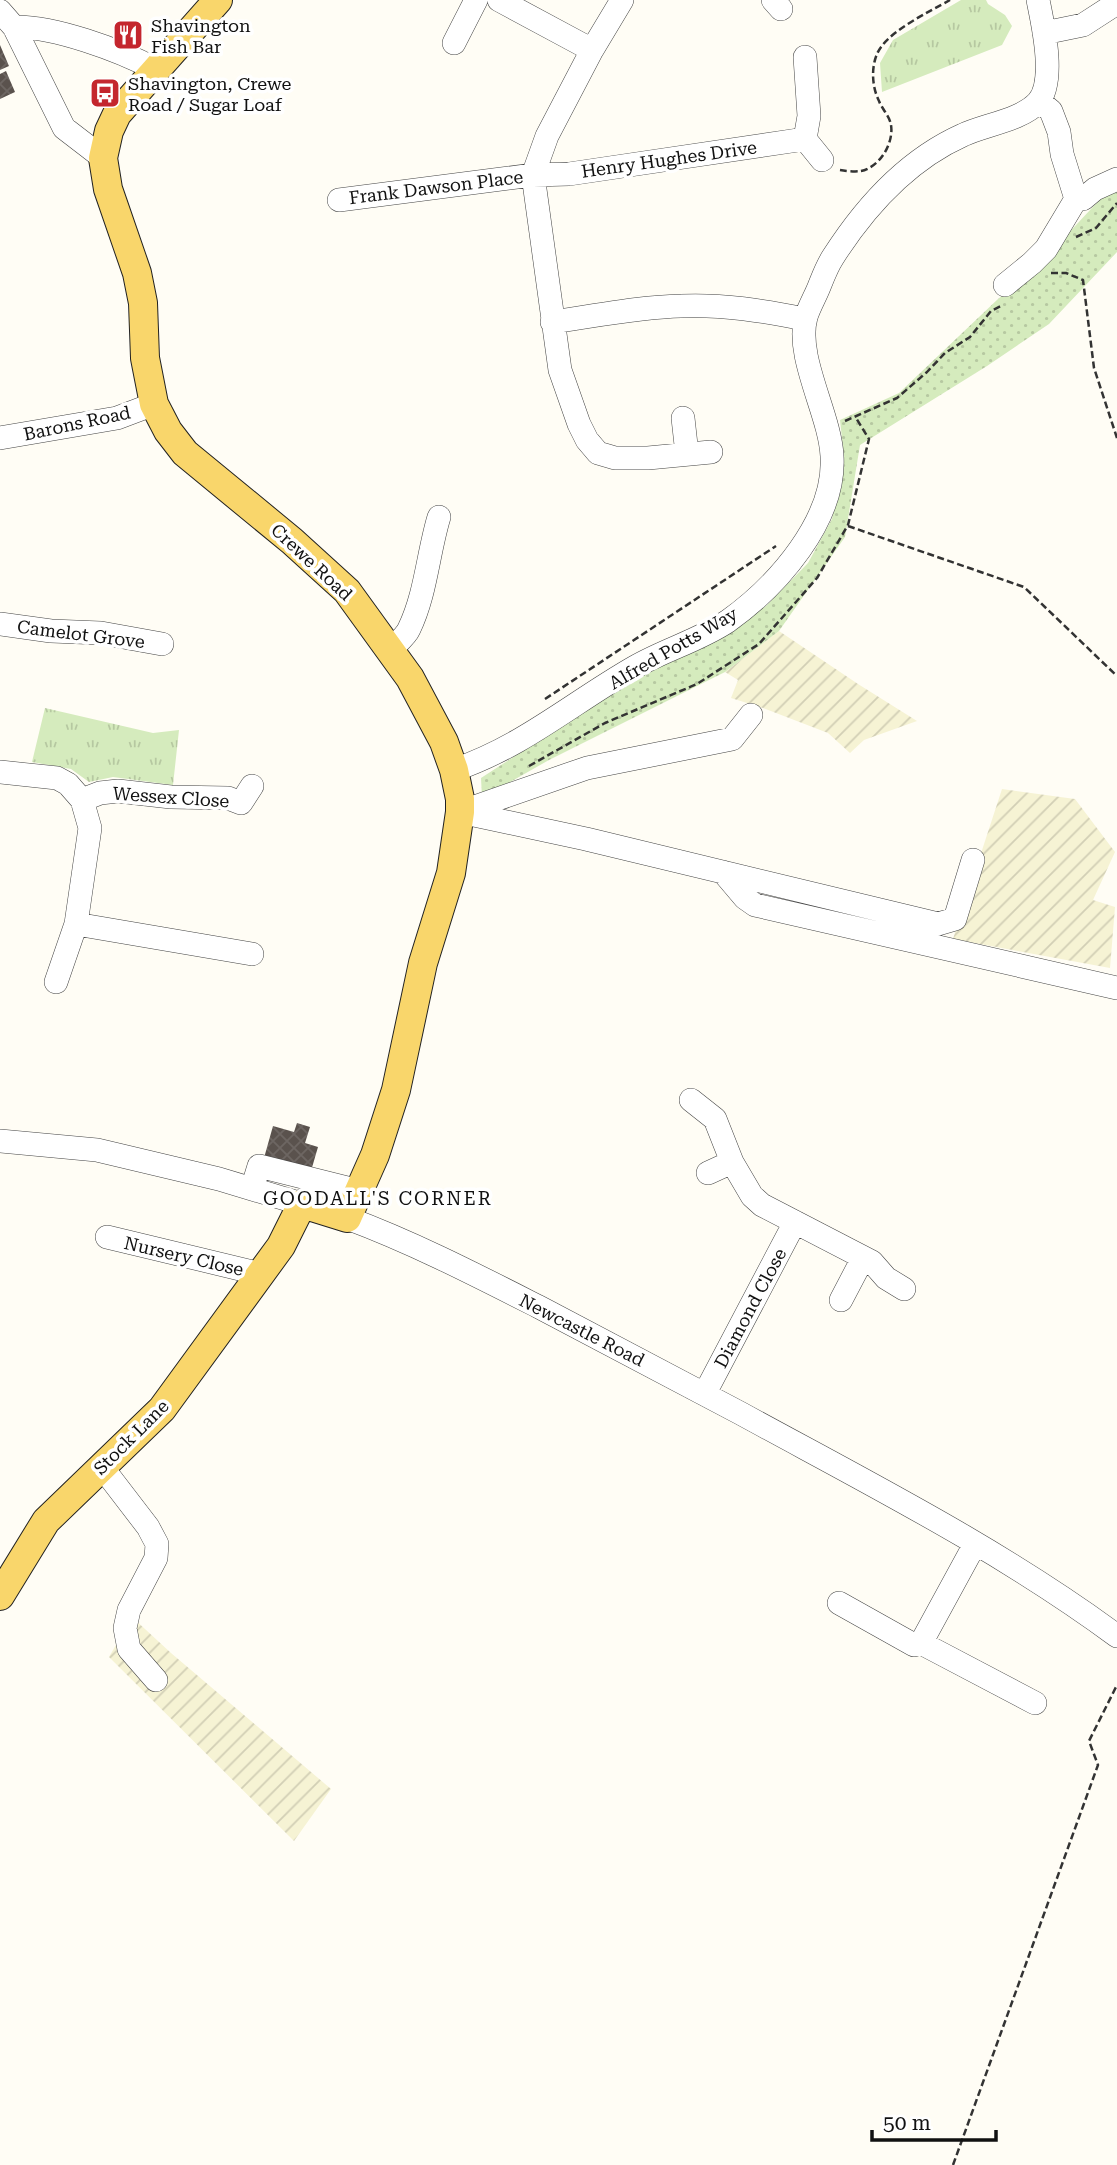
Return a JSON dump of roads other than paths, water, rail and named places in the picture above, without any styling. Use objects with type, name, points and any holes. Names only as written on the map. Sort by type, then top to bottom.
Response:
[{"type":"main road","name":"Crewe Road","points":[[218,0],[117,114],[109,131],[103,158],[108,189],[137,273],[143,303],[145,358],[154,404],[168,431],[185,453],[292,541],[347,591],[391,649],[424,702],[444,742],[460,799],[451,873],[423,963],[396,1090],[375,1155],[347,1218]]},
{"type":"main road","name":"Newcastle Road","points":[[302,1203],[347,1218]]},
{"type":"main road","name":"Stock Lane","points":[[0,1596],[46,1521],[162,1409],[261,1274],[290,1231],[302,1203]]},
{"type":"street","points":[[454,43],[476,0]]},
{"type":"street","points":[[499,0],[592,50]]},
{"type":"street","points":[[622,0],[592,50],[547,136],[533,175],[560,370],[571,406],[587,440],[598,453],[615,458],[648,458],[711,452]]},
{"type":"street","points":[[1038,0],[1044,33],[1046,82],[1039,101],[1051,111],[1059,132],[1062,154],[1094,200]]},
{"type":"street","points":[[1044,33],[1083,25],[1117,3]]},
{"type":"street","points":[[9,14],[33,26],[135,59],[155,69]]},
{"type":"street","points":[[9,14],[64,128],[103,158]]},
{"type":"street","points":[[805,57],[809,116],[805,139],[822,160]]},
{"type":"street","name":"Alfred Potts Way","points":[[454,770],[479,762],[537,731],[634,667],[726,622],[773,584],[803,545],[828,493],[833,458],[828,426],[806,350],[805,318],[831,259],[868,207],[918,162],[962,135],[1005,120],[1039,101]]},
{"type":"street","name":"Henry Hughes Drive","points":[[533,175],[569,174],[805,139]]},
{"type":"street","name":"Frank Dawson Place","points":[[339,200],[533,175]]},
{"type":"street","points":[[1007,294],[1046,248],[1067,232],[1094,200],[1095,189],[1117,179]]},
{"type":"street","points":[[552,322],[648,308],[684,306],[747,308],[805,318]]},
{"type":"street","name":"Barons Road","points":[[0,438],[117,418],[154,404]]},
{"type":"street","points":[[683,418],[687,454]]},
{"type":"street","points":[[391,649],[409,631],[423,587],[430,546],[439,517]]},
{"type":"street","name":"Camelot Grove","points":[[0,624],[51,631],[101,633],[162,644]]},
{"type":"street","points":[[460,812],[587,768],[732,739],[751,715]]},
{"type":"street","points":[[0,772],[57,778],[68,784],[82,800],[90,828],[76,924],[56,982]]},
{"type":"street","name":"Wessex Close","points":[[82,800],[118,790],[171,797],[228,798],[241,803],[252,786]]},
{"type":"street","points":[[460,812],[586,839],[938,924],[955,919],[974,860]]},
{"type":"street","points":[[723,872],[755,905],[1117,988]]},
{"type":"street","points":[[76,924],[252,954]]},
{"type":"street","points":[[691,1100],[715,1119],[732,1162],[752,1196],[762,1205],[867,1260],[886,1278],[904,1289]]},
{"type":"street","name":"Newcastle Road","points":[[0,1141],[97,1150],[302,1203]]},
{"type":"street","points":[[708,1173],[732,1162]]},
{"type":"street","points":[[252,1189],[259,1167],[359,1191]]},
{"type":"street","name":"Newcastle Road","points":[[347,1218],[442,1258],[705,1393],[910,1504],[1080,1609],[1117,1636]]},
{"type":"street","name":"Diamond Close","points":[[705,1393],[795,1222]]},
{"type":"street","name":"Nursery Close","points":[[107,1237],[261,1274]]},
{"type":"street","points":[[841,1300],[867,1260]]},
{"type":"street","points":[[102,1467],[148,1527],[157,1544],[156,1558],[129,1610],[125,1629],[129,1649],[156,1680]]},
{"type":"street","points":[[921,1643],[975,1544]]},
{"type":"street","points":[[839,1603],[914,1645],[921,1643],[1035,1703]]},
{"type":"place","name":"Shavington Fish Bar","points":[[128,35]]},
{"type":"place","name":"Shavington, Crewe Road / Sugar Loaf","points":[[105,93]]},
{"type":"district","name":"GOODALL'S CORNER","points":[[378,1198]]}]
